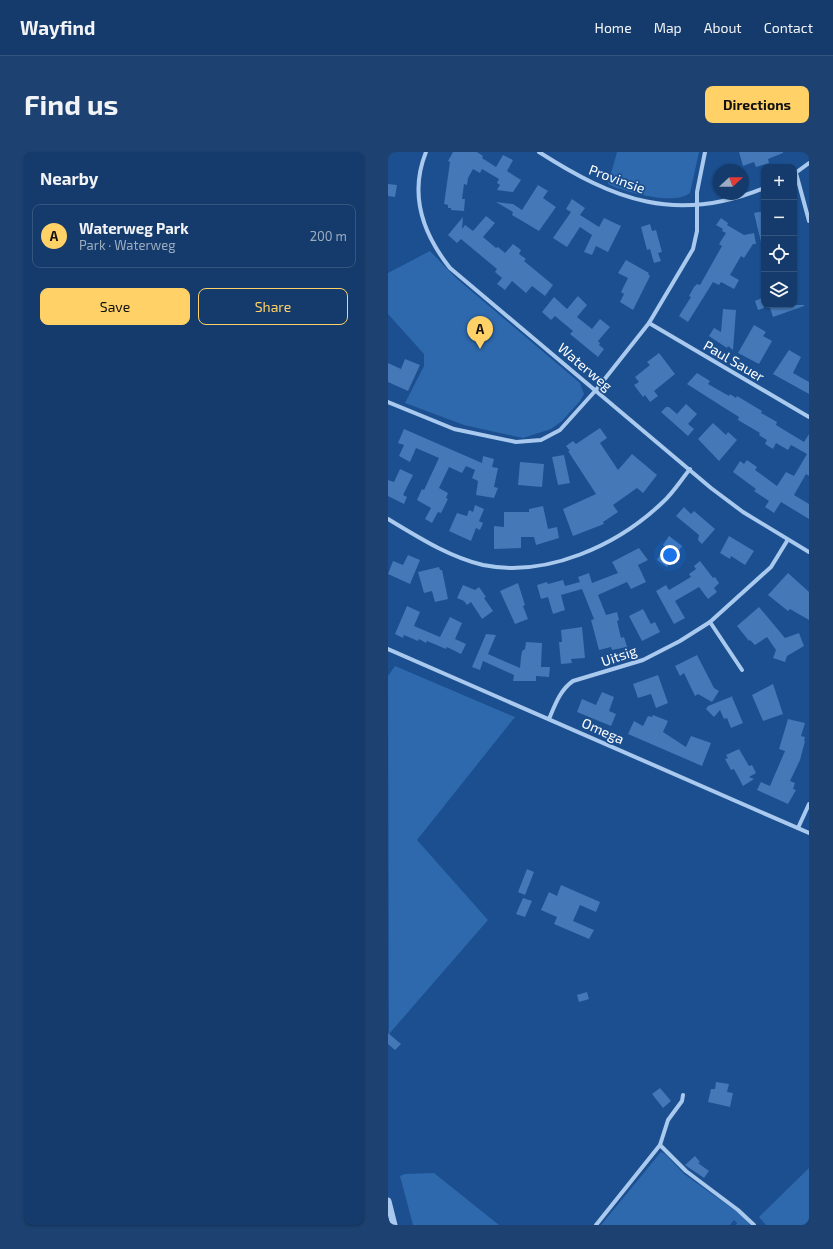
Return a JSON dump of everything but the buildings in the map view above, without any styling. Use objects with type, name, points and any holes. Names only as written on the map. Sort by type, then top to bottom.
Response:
[{"type":"street","name":"Waterweg","points":[[426,152],[420,173],[419,204],[427,232],[440,256],[450,268],[743,512],[787,541],[809,552]]},
{"type":"street","name":"Provinsie","points":[[539,152],[575,175],[629,198],[676,205],[697,204],[725,200],[761,189]]},
{"type":"street","points":[[388,402],[454,429],[508,441],[531,442],[541,440],[560,430],[596,390],[649,323],[693,249],[697,231],[697,192],[705,152]]},
{"type":"street","points":[[797,172],[809,163]]},
{"type":"street","points":[[797,180],[809,221]]},
{"type":"street","name":"Paul Sauer","points":[[649,323],[809,417]]},
{"type":"street","points":[[388,519],[441,549],[482,564],[508,567],[548,564],[604,545],[637,524],[664,502],[690,469]]},
{"type":"street","name":"Uitsig","points":[[549,719],[565,686],[573,681],[643,660],[680,641],[710,622],[771,567],[787,541]]},
{"type":"street","points":[[710,622],[742,670]]},
{"type":"street","name":"Omega","points":[[388,649],[809,833]]},
{"type":"street","points":[[798,828],[809,804]]},
{"type":"street","points":[[596,1225],[660,1145],[668,1120],[682,1101],[683,1095]]},
{"type":"street","points":[[660,1145],[686,1171],[738,1210],[754,1225]]},
{"type":"street","points":[[388,1201],[394,1225]]},
{"type":"shaded area","points":[[617,152],[699,152],[690,193],[683,197],[662,198],[637,194],[608,184]]},
{"type":"shaded area","points":[[430,251],[456,278],[580,383],[584,394],[580,401],[562,421],[551,429],[523,438],[464,425],[405,403],[424,366],[424,354],[388,314],[388,273]]},
{"type":"shaded area","points":[[395,666],[515,717],[417,840],[488,920],[389,1034],[388,676]]},
{"type":"shaded area","points":[[661,1152],[665,1154],[684,1174],[743,1216],[750,1225],[736,1225],[737,1223],[734,1220],[730,1225],[601,1225]]},
{"type":"shaded area","points":[[809,1168],[809,1225],[766,1225],[759,1217]]},
{"type":"shaded area","points":[[434,1173],[499,1225],[413,1225],[400,1176],[405,1174]]},
{"type":"place","name":"Waterweg Park","points":[[480,349]]}]
